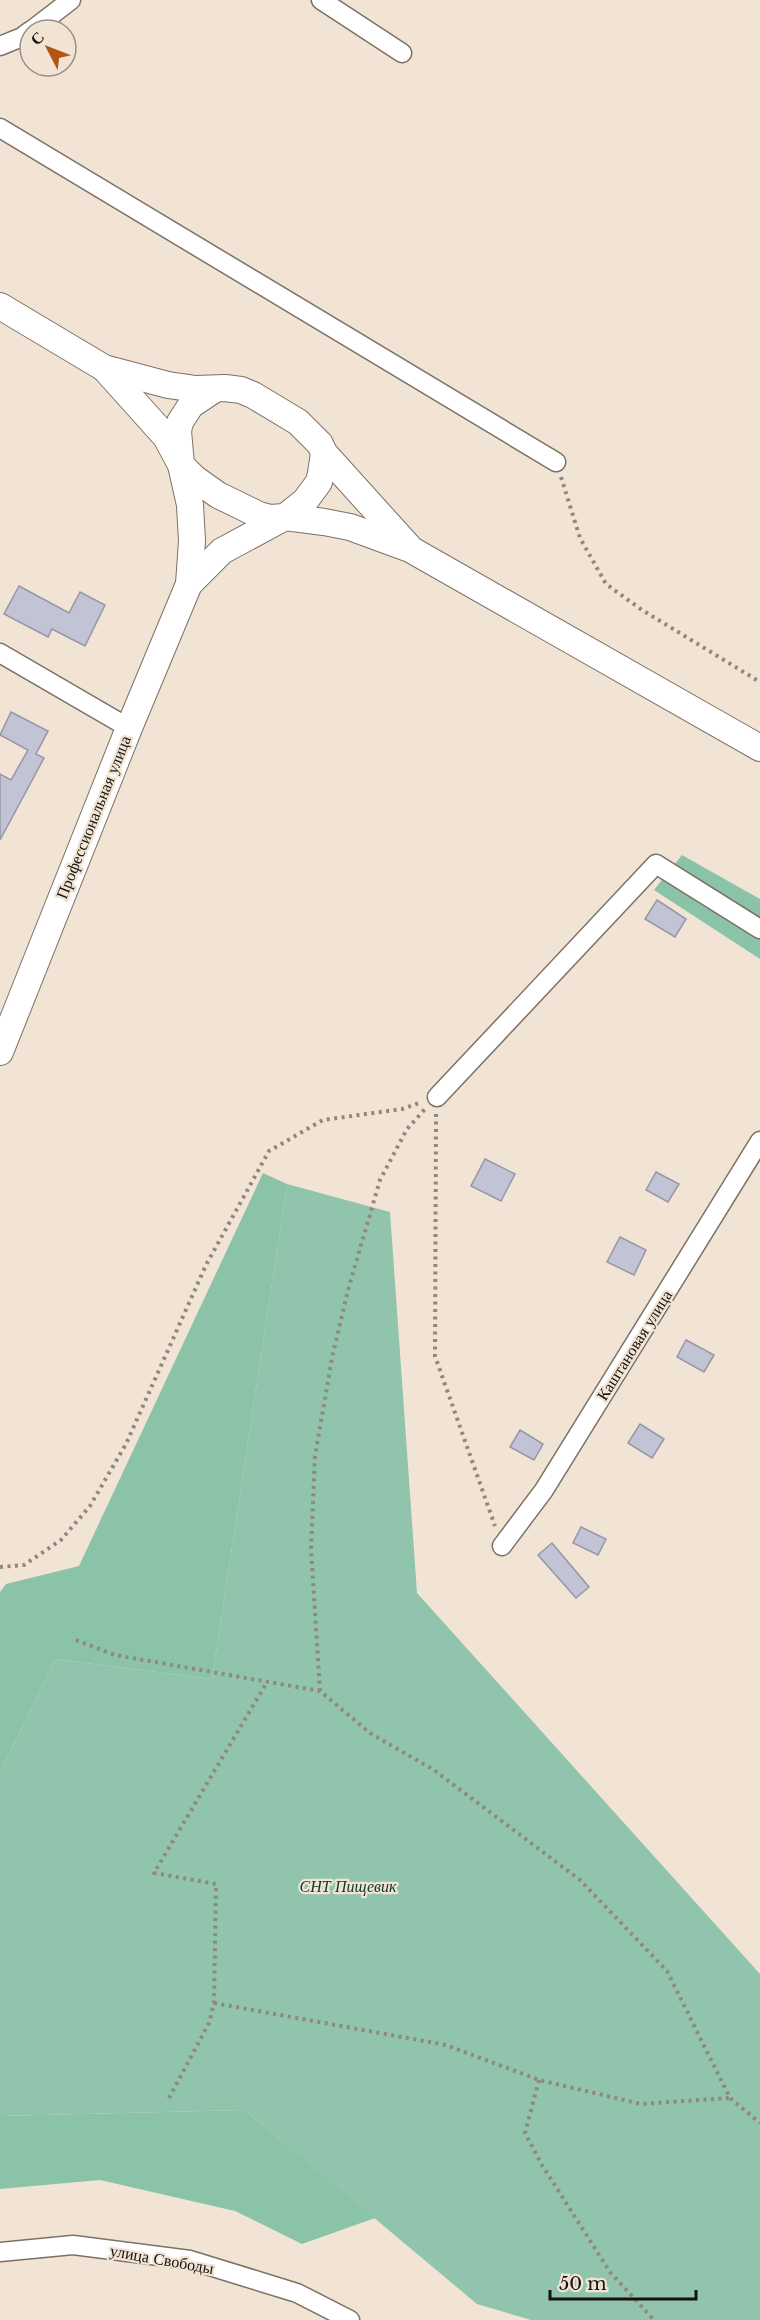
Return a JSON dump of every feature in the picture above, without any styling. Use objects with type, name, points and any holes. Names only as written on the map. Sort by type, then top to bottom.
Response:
[{"type":"main road","points":[[0,306],[104,368],[168,386],[241,390],[277,408],[307,428],[324,453],[410,549]]},
{"type":"main road","points":[[104,368],[166,437],[181,465],[205,487],[240,506],[270,518],[285,517],[350,527],[410,549],[760,748]]},
{"type":"main road","points":[[189,584],[192,541],[190,505],[178,441],[180,422],[191,405],[215,389]]},
{"type":"main road","points":[[189,584],[222,550],[285,517],[305,501],[319,482],[324,453]]},
{"type":"main road","name":"Профессиональная улица","points":[[0,1052],[189,584]]},
{"type":"street","points":[[48,18],[71,0]]},
{"type":"street","points":[[321,0],[402,53]]},
{"type":"street","points":[[0,46],[18,39]]},
{"type":"street","points":[[0,128],[556,462]]},
{"type":"street","points":[[0,653],[129,728]]},
{"type":"street","points":[[437,1097],[656,864],[760,929]]},
{"type":"street","name":"Каштановая улица","points":[[502,1546],[544,1490],[760,1141]]},
{"type":"street","name":"улица Свободы","points":[[0,2252],[73,2245],[190,2260],[297,2293],[350,2320]]},
{"type":"path","points":[[556,462],[580,538],[606,584],[642,610],[760,682]]},
{"type":"path","points":[[437,1097],[435,1356],[502,1546]]},
{"type":"path","points":[[0,1567],[24,1565],[61,1540],[90,1506],[126,1444],[206,1265],[269,1151],[323,1120],[402,1109],[437,1097]]},
{"type":"path","points":[[320,1691],[311,1549],[315,1455],[332,1358],[348,1290],[380,1180],[407,1129],[437,1097]]},
{"type":"path","points":[[76,1640],[115,1655],[320,1691],[370,1733],[434,1770],[580,1880],[667,1971],[730,2098],[760,2123]]},
{"type":"path","points":[[169,2098],[209,2023],[214,2003],[216,1884],[154,1873],[267,1682]]},
{"type":"path","points":[[214,2003],[446,2045],[539,2080],[641,2104],[730,2098]]},
{"type":"path","points":[[539,2080],[525,2133],[542,2165],[610,2272],[654,2320]]},
{"type":"green space","points":[[682,855],[760,899],[760,959],[654,890]]},
{"type":"green space","points":[[263,1173],[287,1184],[212,1679],[55,1659],[0,1773],[0,1592],[6,1584],[79,1566]]},
{"type":"green space","name":"СНТ Пищевик","points":[[287,1184],[390,1212],[417,1593],[760,1974],[760,2320],[531,2320],[477,2304],[245,2110],[0,2116],[0,1773],[55,1659],[212,1679]]},
{"type":"green space","points":[[245,2110],[375,2218],[302,2244],[235,2211],[100,2180],[0,2189],[0,2116]]},
{"type":"building","points":[[19,586],[69,613],[80,592],[105,605],[85,646],[52,629],[48,637],[4,614]]},
{"type":"building","points":[[11,712],[48,731],[36,754],[44,758],[0,840],[0,774],[11,780],[28,750],[0,735]]},
{"type":"building","points":[[657,900],[686,919],[675,937],[645,919]]},
{"type":"building","points":[[485,1159],[515,1174],[501,1201],[471,1186]]},
{"type":"building","points":[[656,1172],[679,1184],[668,1202],[646,1190]]},
{"type":"building","points":[[620,1237],[646,1250],[634,1275],[607,1262]]},
{"type":"building","points":[[686,1340],[714,1355],[704,1372],[677,1357]]},
{"type":"building","points":[[640,1424],[664,1439],[652,1458],[628,1443]]},
{"type":"building","points":[[520,1430],[543,1444],[534,1460],[510,1447]]},
{"type":"building","points":[[581,1527],[606,1539],[598,1555],[573,1543]]},
{"type":"building","points":[[552,1543],[589,1587],[576,1598],[538,1555]]}]
